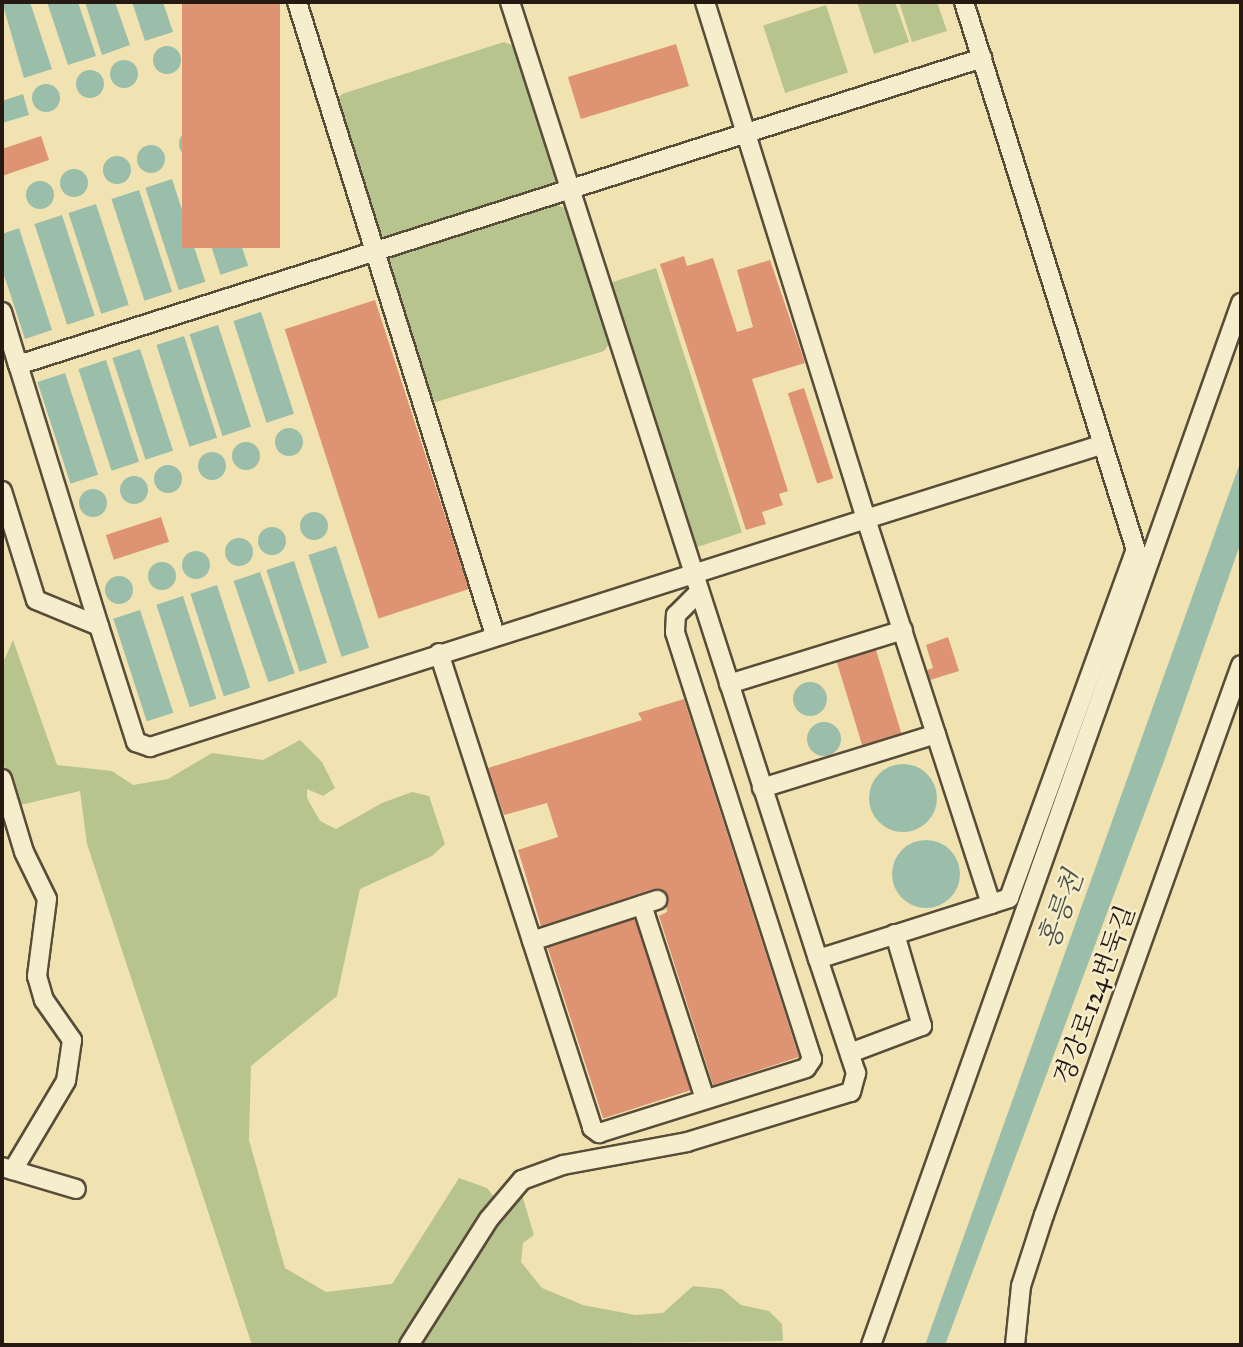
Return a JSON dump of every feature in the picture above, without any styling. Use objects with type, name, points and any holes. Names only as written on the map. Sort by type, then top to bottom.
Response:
[{"type":"street","points":[[297,2],[495,635]]},
{"type":"street","points":[[409,1345],[489,1219],[522,1180],[562,1165],[687,1142],[843,1095],[856,1085],[850,1053],[691,575],[510,2]]},
{"type":"street","points":[[705,2],[866,519],[991,904]]},
{"type":"street","points":[[818,959],[1009,898],[1136,550],[1100,445],[964,2]]},
{"type":"street","points":[[18,366],[982,58]]},
{"type":"street","points":[[871,1345],[1241,303]]},
{"type":"street","points":[[2,312],[136,741],[149,747],[1100,445]]},
{"type":"street","points":[[2,491],[36,600],[99,626]]},
{"type":"street","points":[[439,653],[592,1128],[599,1133],[806,1068],[812,1059],[675,632],[676,615],[698,593]]},
{"type":"street","points":[[729,684],[903,630]]},
{"type":"street","name":"경강로124번둑길","points":[[1015,1345],[1021,1286],[1044,1215],[1241,665]]},
{"type":"street","points":[[762,788],[936,734]]},
{"type":"street","points":[[2,779],[24,852],[47,899],[37,976],[44,1000],[72,1040],[66,1081],[7,1169],[76,1189]]},
{"type":"street","points":[[532,941],[650,902],[705,1100]]},
{"type":"street","points":[[850,1053],[922,1026],[895,934]]},
{"type":"green space","points":[[857,2],[895,2],[909,42],[874,54]]},
{"type":"green space","points":[[899,2],[937,2],[947,31],[912,42]]},
{"type":"green space","points":[[826,5],[848,73],[785,93],[763,25]]},
{"type":"green space","points":[[504,42],[514,46],[558,182],[553,189],[385,240],[378,237],[335,102],[342,94]]},
{"type":"green space","points":[[555,204],[565,208],[609,344],[604,351],[436,402],[429,399],[386,264],[393,256]]},
{"type":"green space","points":[[656,268],[742,532],[693,548],[607,284]]},
{"type":"green space","points":[[13,640],[57,765],[112,771],[133,785],[168,779],[212,753],[263,760],[300,740],[322,762],[335,788],[323,796],[307,789],[307,798],[320,821],[336,829],[382,803],[412,792],[429,796],[445,844],[432,856],[360,889],[337,996],[251,1066],[249,1140],[285,1268],[326,1292],[392,1284],[459,1178],[487,1188],[494,1197],[402,1345],[252,1345],[87,844],[80,791],[20,805],[2,761],[2,665]]},
{"type":"green space","points":[[522,1195],[534,1235],[523,1243],[521,1262],[542,1288],[583,1305],[635,1315],[663,1313],[693,1286],[722,1289],[741,1305],[769,1311],[782,1324],[783,1341],[421,1345],[480,1246]]},
{"type":"shaded area","points":[[2,2],[30,2],[52,69],[24,78]]},
{"type":"shaded area","points":[[47,2],[78,2],[96,56],[68,65]]},
{"type":"shaded area","points":[[85,2],[115,2],[130,45],[102,55]]},
{"type":"shaded area","points":[[132,2],[163,2],[173,32],[145,41]]},
{"type":"shaded area","points":[[167,46],[177,50],[181,60],[177,70],[167,74],[157,70],[153,60],[157,50]]},
{"type":"shaded area","points":[[124,60],[134,64],[138,74],[134,84],[124,88],[114,84],[110,74],[114,64]]},
{"type":"shaded area","points":[[90,70],[100,74],[104,84],[100,94],[90,98],[80,94],[76,84],[80,74]]},
{"type":"shaded area","points":[[46,84],[56,88],[60,98],[56,108],[46,112],[36,108],[32,98],[36,88]]},
{"type":"shaded area","points":[[23,94],[29,115],[2,123],[2,101]]},
{"type":"shaded area","points":[[193,130],[203,134],[207,144],[203,154],[193,158],[183,154],[179,144],[183,134]]},
{"type":"shaded area","points":[[151,145],[161,149],[165,159],[161,169],[151,173],[141,169],[137,159],[141,149]]},
{"type":"shaded area","points":[[117,156],[127,160],[131,170],[127,180],[117,184],[107,180],[103,170],[107,160]]},
{"type":"shaded area","points":[[215,164],[248,266],[220,275],[187,173]]},
{"type":"shaded area","points":[[74,169],[84,173],[88,183],[84,193],[74,197],[64,193],[60,183],[64,173]]},
{"type":"shaded area","points":[[172,179],[205,282],[179,290],[145,188]]},
{"type":"shaded area","points":[[40,181],[50,185],[54,195],[50,205],[40,209],[30,205],[26,195],[30,185]]},
{"type":"shaded area","points":[[139,190],[172,292],[144,301],[111,199]]},
{"type":"shaded area","points":[[96,204],[129,305],[101,314],[68,213]]},
{"type":"shaded area","points":[[62,215],[95,316],[67,325],[34,224]]},
{"type":"shaded area","points":[[19,228],[52,330],[25,339],[2,269],[2,234]]},
{"type":"shaded area","points":[[261,312],[294,414],[266,423],[233,321]]},
{"type":"shaded area","points":[[218,325],[251,427],[223,436],[189,334]]},
{"type":"shaded area","points":[[184,336],[217,438],[189,447],[156,345]]},
{"type":"shaded area","points":[[140,349],[173,451],[145,460],[112,358]]},
{"type":"shaded area","points":[[106,360],[139,462],[111,471],[78,369]]},
{"type":"shaded area","points":[[65,373],[98,475],[70,484],[37,382]]},
{"type":"shaded area","points":[[289,428],[299,432],[303,442],[299,452],[289,456],[279,452],[275,442],[279,432]]},
{"type":"shaded area","points":[[246,442],[256,446],[260,456],[256,466],[246,470],[236,466],[232,456],[236,446]]},
{"type":"shaded area","points":[[212,452],[222,456],[226,466],[222,476],[212,480],[202,476],[198,466],[202,456]]},
{"type":"shaded area","name":"홍릉천","points":[[1241,460],[1241,542],[1164,761],[945,1345],[925,1345]]},
{"type":"shaded area","points":[[168,465],[178,469],[182,479],[178,489],[168,493],[158,489],[154,479],[158,469]]},
{"type":"shaded area","points":[[134,476],[144,480],[148,490],[144,500],[134,504],[124,500],[120,490],[124,480]]},
{"type":"shaded area","points":[[93,489],[103,493],[107,503],[103,513],[93,517],[83,513],[79,503],[83,493]]},
{"type":"shaded area","points":[[314,512],[324,516],[328,526],[324,536],[314,540],[304,536],[300,526],[304,516]]},
{"type":"shaded area","points":[[272,527],[282,531],[286,541],[282,551],[272,555],[262,551],[258,541],[262,531]]},
{"type":"shaded area","points":[[239,538],[249,542],[253,552],[249,562],[239,566],[229,562],[225,552],[229,542]]},
{"type":"shaded area","points":[[336,546],[369,648],[341,657],[308,555]]},
{"type":"shaded area","points":[[196,551],[206,555],[210,565],[206,575],[196,579],[186,575],[182,565],[186,555]]},
{"type":"shaded area","points":[[294,561],[327,663],[299,672],[266,570]]},
{"type":"shaded area","points":[[162,562],[172,566],[176,576],[172,586],[162,590],[152,586],[148,576],[152,566]]},
{"type":"shaded area","points":[[260,572],[295,673],[268,682],[234,581]]},
{"type":"shaded area","points":[[119,576],[129,580],[133,590],[129,600],[119,604],[109,600],[105,590],[109,580]]},
{"type":"shaded area","points":[[217,585],[250,688],[224,696],[190,594]]},
{"type":"shaded area","points":[[183,596],[216,699],[190,707],[156,605]]},
{"type":"shaded area","points":[[140,610],[173,713],[147,721],[113,619]]},
{"type":"shaded area","points":[[810,682],[822,687],[827,699],[822,711],[810,716],[798,711],[793,699],[798,687]]},
{"type":"shaded area","points":[[824,722],[836,727],[841,739],[836,751],[824,756],[812,751],[807,739],[812,727]]},
{"type":"shaded area","points":[[896,764],[910,764],[922,769],[932,779],[937,798],[932,817],[922,827],[910,832],[896,832],[884,827],[874,817],[869,805],[869,791],[874,779],[884,769]]},
{"type":"shaded area","points":[[919,840],[933,840],[945,845],[955,855],[960,874],[955,893],[945,903],[933,908],[919,908],[907,903],[897,893],[892,881],[892,867],[897,855],[907,845]]},
{"type":"building","points":[[182,2],[280,2],[280,248],[182,248]]},
{"type":"building","points":[[676,44],[689,86],[581,119],[568,77]]},
{"type":"building","points":[[41,136],[49,160],[2,176],[2,149]]},
{"type":"building","points":[[684,256],[687,266],[713,258],[737,332],[753,327],[737,270],[770,260],[805,363],[752,379],[788,491],[779,494],[783,505],[762,512],[766,524],[746,530],[660,264]]},
{"type":"building","points":[[375,300],[469,589],[379,618],[285,329]]},
{"type":"building","points":[[804,388],[833,478],[817,484],[788,393]]},
{"type":"building","points":[[161,517],[169,542],[114,560],[106,535]]},
{"type":"building","points":[[948,637],[959,671],[930,680],[927,670],[933,668],[926,645]]},
{"type":"building","points":[[876,650],[901,733],[862,745],[837,662]]},
{"type":"building","points":[[684,699],[799,1057],[713,1085],[659,916],[667,912],[665,892],[653,889],[541,926],[518,850],[558,837],[547,803],[504,815],[488,768],[642,720],[638,713]]},
{"type":"building","points":[[635,919],[691,1090],[603,1119],[548,947]]}]
